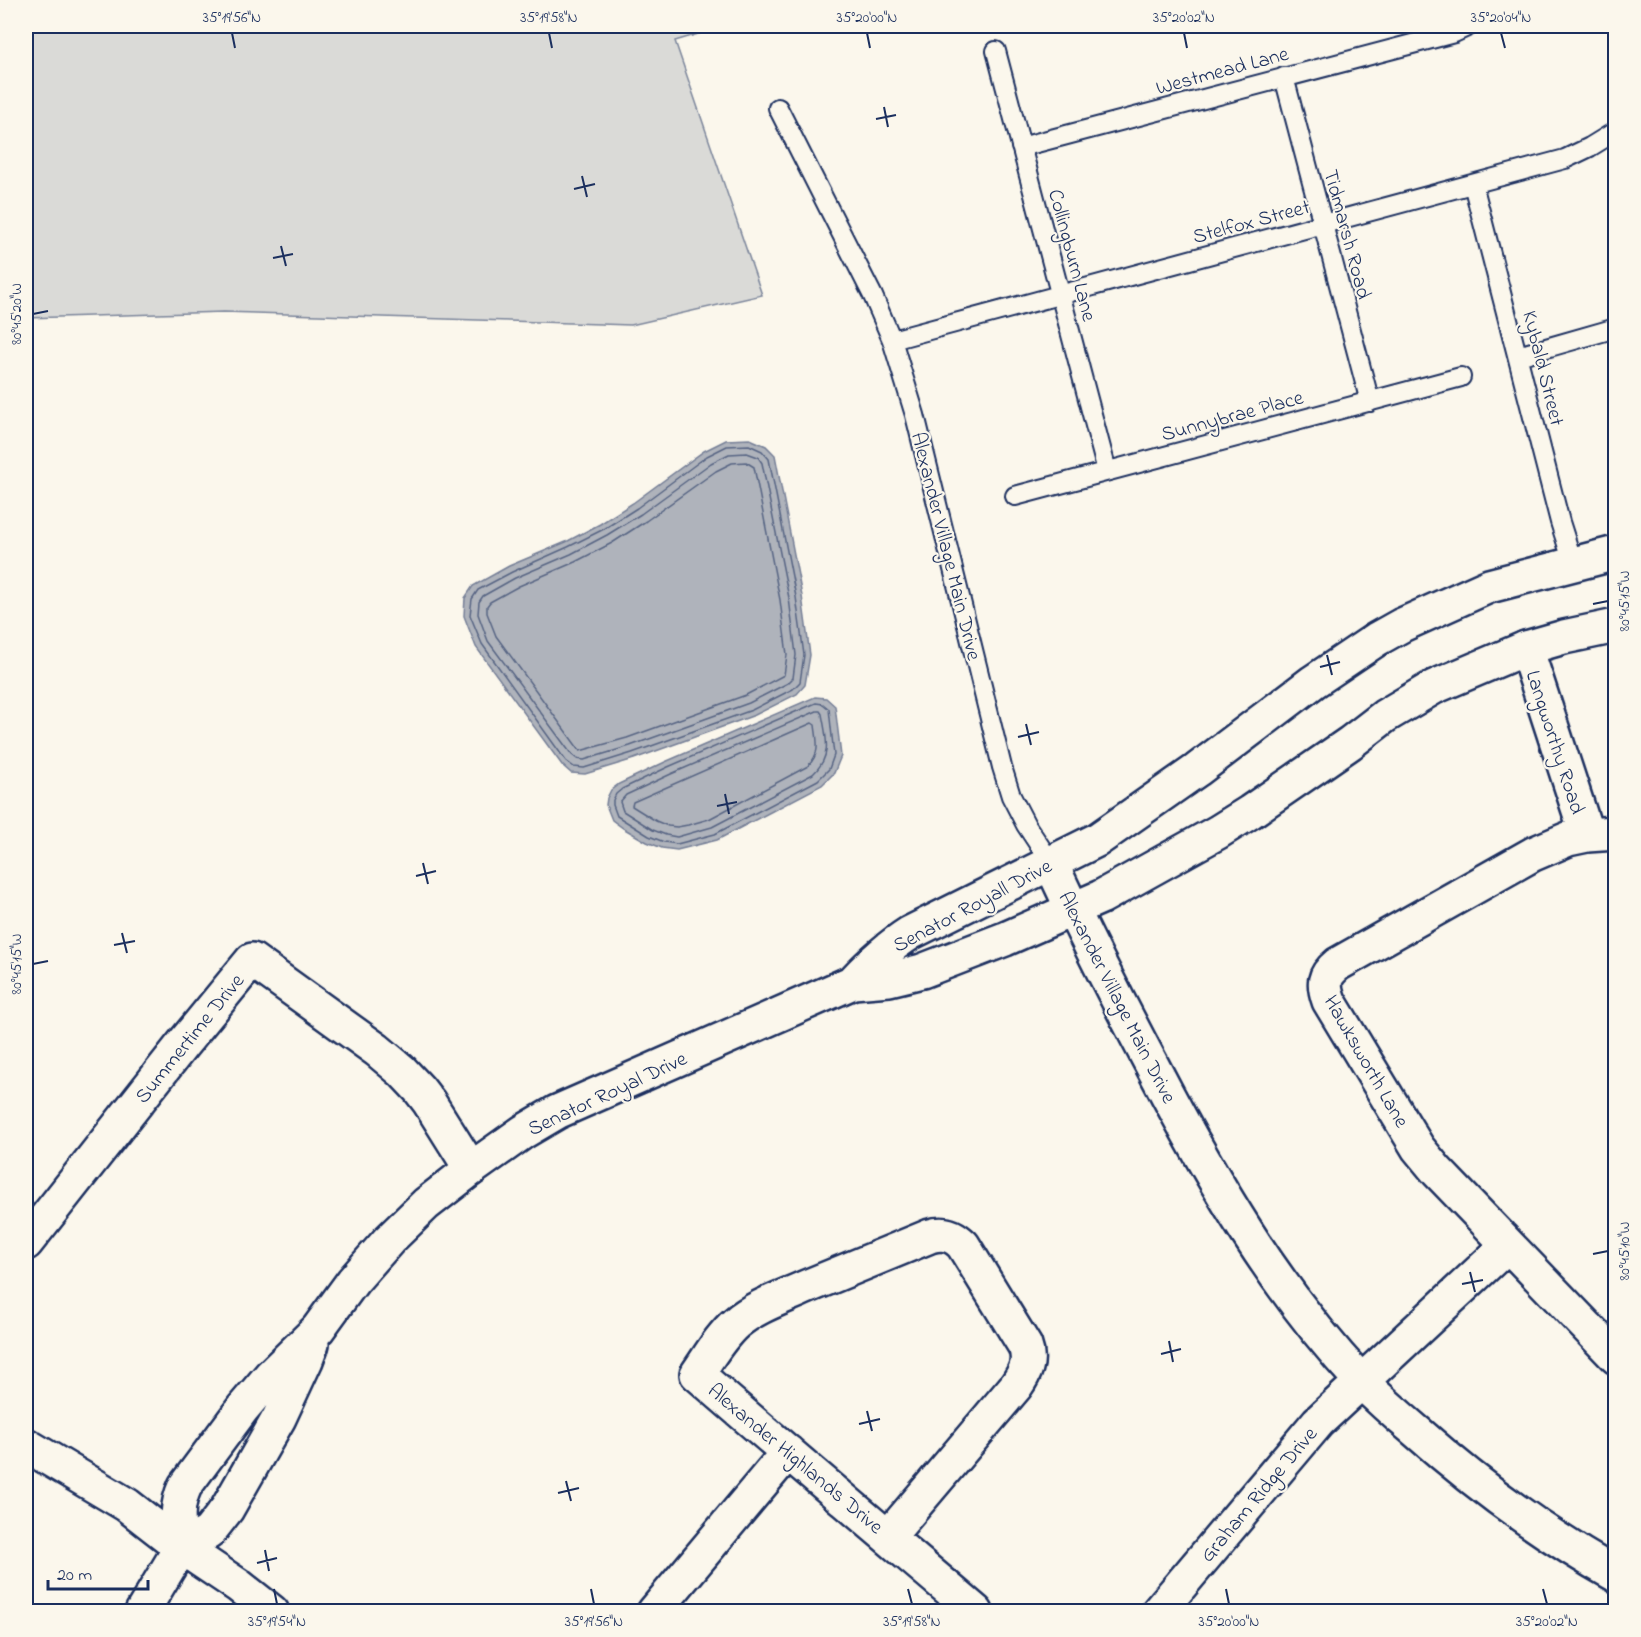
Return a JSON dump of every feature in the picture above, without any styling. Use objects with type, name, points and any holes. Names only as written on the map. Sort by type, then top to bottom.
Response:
[{"type":"street","name":"Senator Royall Drive","points":[[854,982],[891,945],[910,933],[1097,840],[1136,814],[1313,682],[1377,639],[1402,625],[1489,586],[1616,553]]},
{"type":"street","name":"Senator Royall Drive","points":[[854,982],[922,971],[1005,939],[1101,897],[1226,827],[1350,743],[1385,716],[1434,687],[1526,648],[1616,626]]},
{"type":"street","name":"Langworthy Road","points":[[1526,648],[1601,834]]},
{"type":"street","name":"Hawksworth Lane","points":[[1601,834],[1568,839],[1533,854],[1338,964],[1325,979],[1325,989],[1329,1001],[1418,1148],[1437,1171],[1616,1357]]},
{"type":"street","name":"Alexander Village Main Drive","points":[[1051,863],[1093,954],[1199,1154],[1226,1201],[1313,1325],[1362,1382],[1443,1455],[1489,1492],[1588,1560],[1616,1575]]},
{"type":"street","name":"Summertime Drive","points":[[26,1243],[252,960],[377,1050],[402,1071],[429,1102],[471,1169]]},
{"type":"street","name":"Senator Royal Drive","points":[[318,1329],[279,1418],[227,1509],[208,1532],[181,1546],[177,1509],[185,1486],[226,1430],[271,1375],[318,1329],[353,1281],[389,1240],[426,1204],[523,1132],[557,1112],[854,982]]},
{"type":"street","name":"Alexander Highlands Drive","points":[[888,1537],[1016,1386],[1024,1375],[1029,1360],[1025,1346],[966,1250],[956,1238],[948,1234],[939,1233],[930,1236],[746,1315],[733,1325],[719,1341],[697,1374],[888,1537],[976,1611]]},
{"type":"street","name":"Graham Ridge Drive","points":[[1158,1611],[1318,1422],[1508,1245]]},
{"type":"street","points":[[26,1445],[127,1505],[272,1611]]},
{"type":"street","points":[[654,1611],[788,1452]]},
{"type":"street","points":[[142,1611],[181,1546]]},
{"type":"lane","name":"Westmead Lane","points":[[1021,147],[1454,33],[1469,26]]},
{"type":"lane","name":"Collingburn Lane","points":[[996,51],[1107,471]]},
{"type":"lane","name":"Tidmarsh Road","points":[[1284,77],[1370,402]]},
{"type":"lane","name":"Alexander Village Main Drive","points":[[778,108],[873,296],[892,340],[915,415],[1002,767],[1011,796],[1021,816],[1051,863]]},
{"type":"lane","name":"Stelfox Street","points":[[892,340],[1565,159],[1616,131]]},
{"type":"lane","name":"Kybald Street","points":[[1473,183],[1560,522],[1573,563]]},
{"type":"lane","points":[[1518,356],[1616,328]]},
{"type":"lane","name":"Sunnybrae Place","points":[[1015,496],[1461,377]]},
{"type":"shaded area","points":[[26,26],[725,26],[675,41],[762,295],[631,325],[224,312],[26,318]]},
{"type":"water","points":[[750,439],[766,446],[775,455],[802,596],[810,655],[805,685],[797,694],[755,715],[634,759],[585,774],[571,773],[562,765],[476,647],[464,616],[465,598],[473,586],[509,566],[566,542],[600,524],[704,451],[726,440]]},
{"type":"water","points":[[815,697],[826,698],[835,706],[841,756],[834,773],[822,785],[717,840],[677,850],[662,848],[647,842],[612,820],[606,805],[607,798],[611,790],[619,784]]}]
